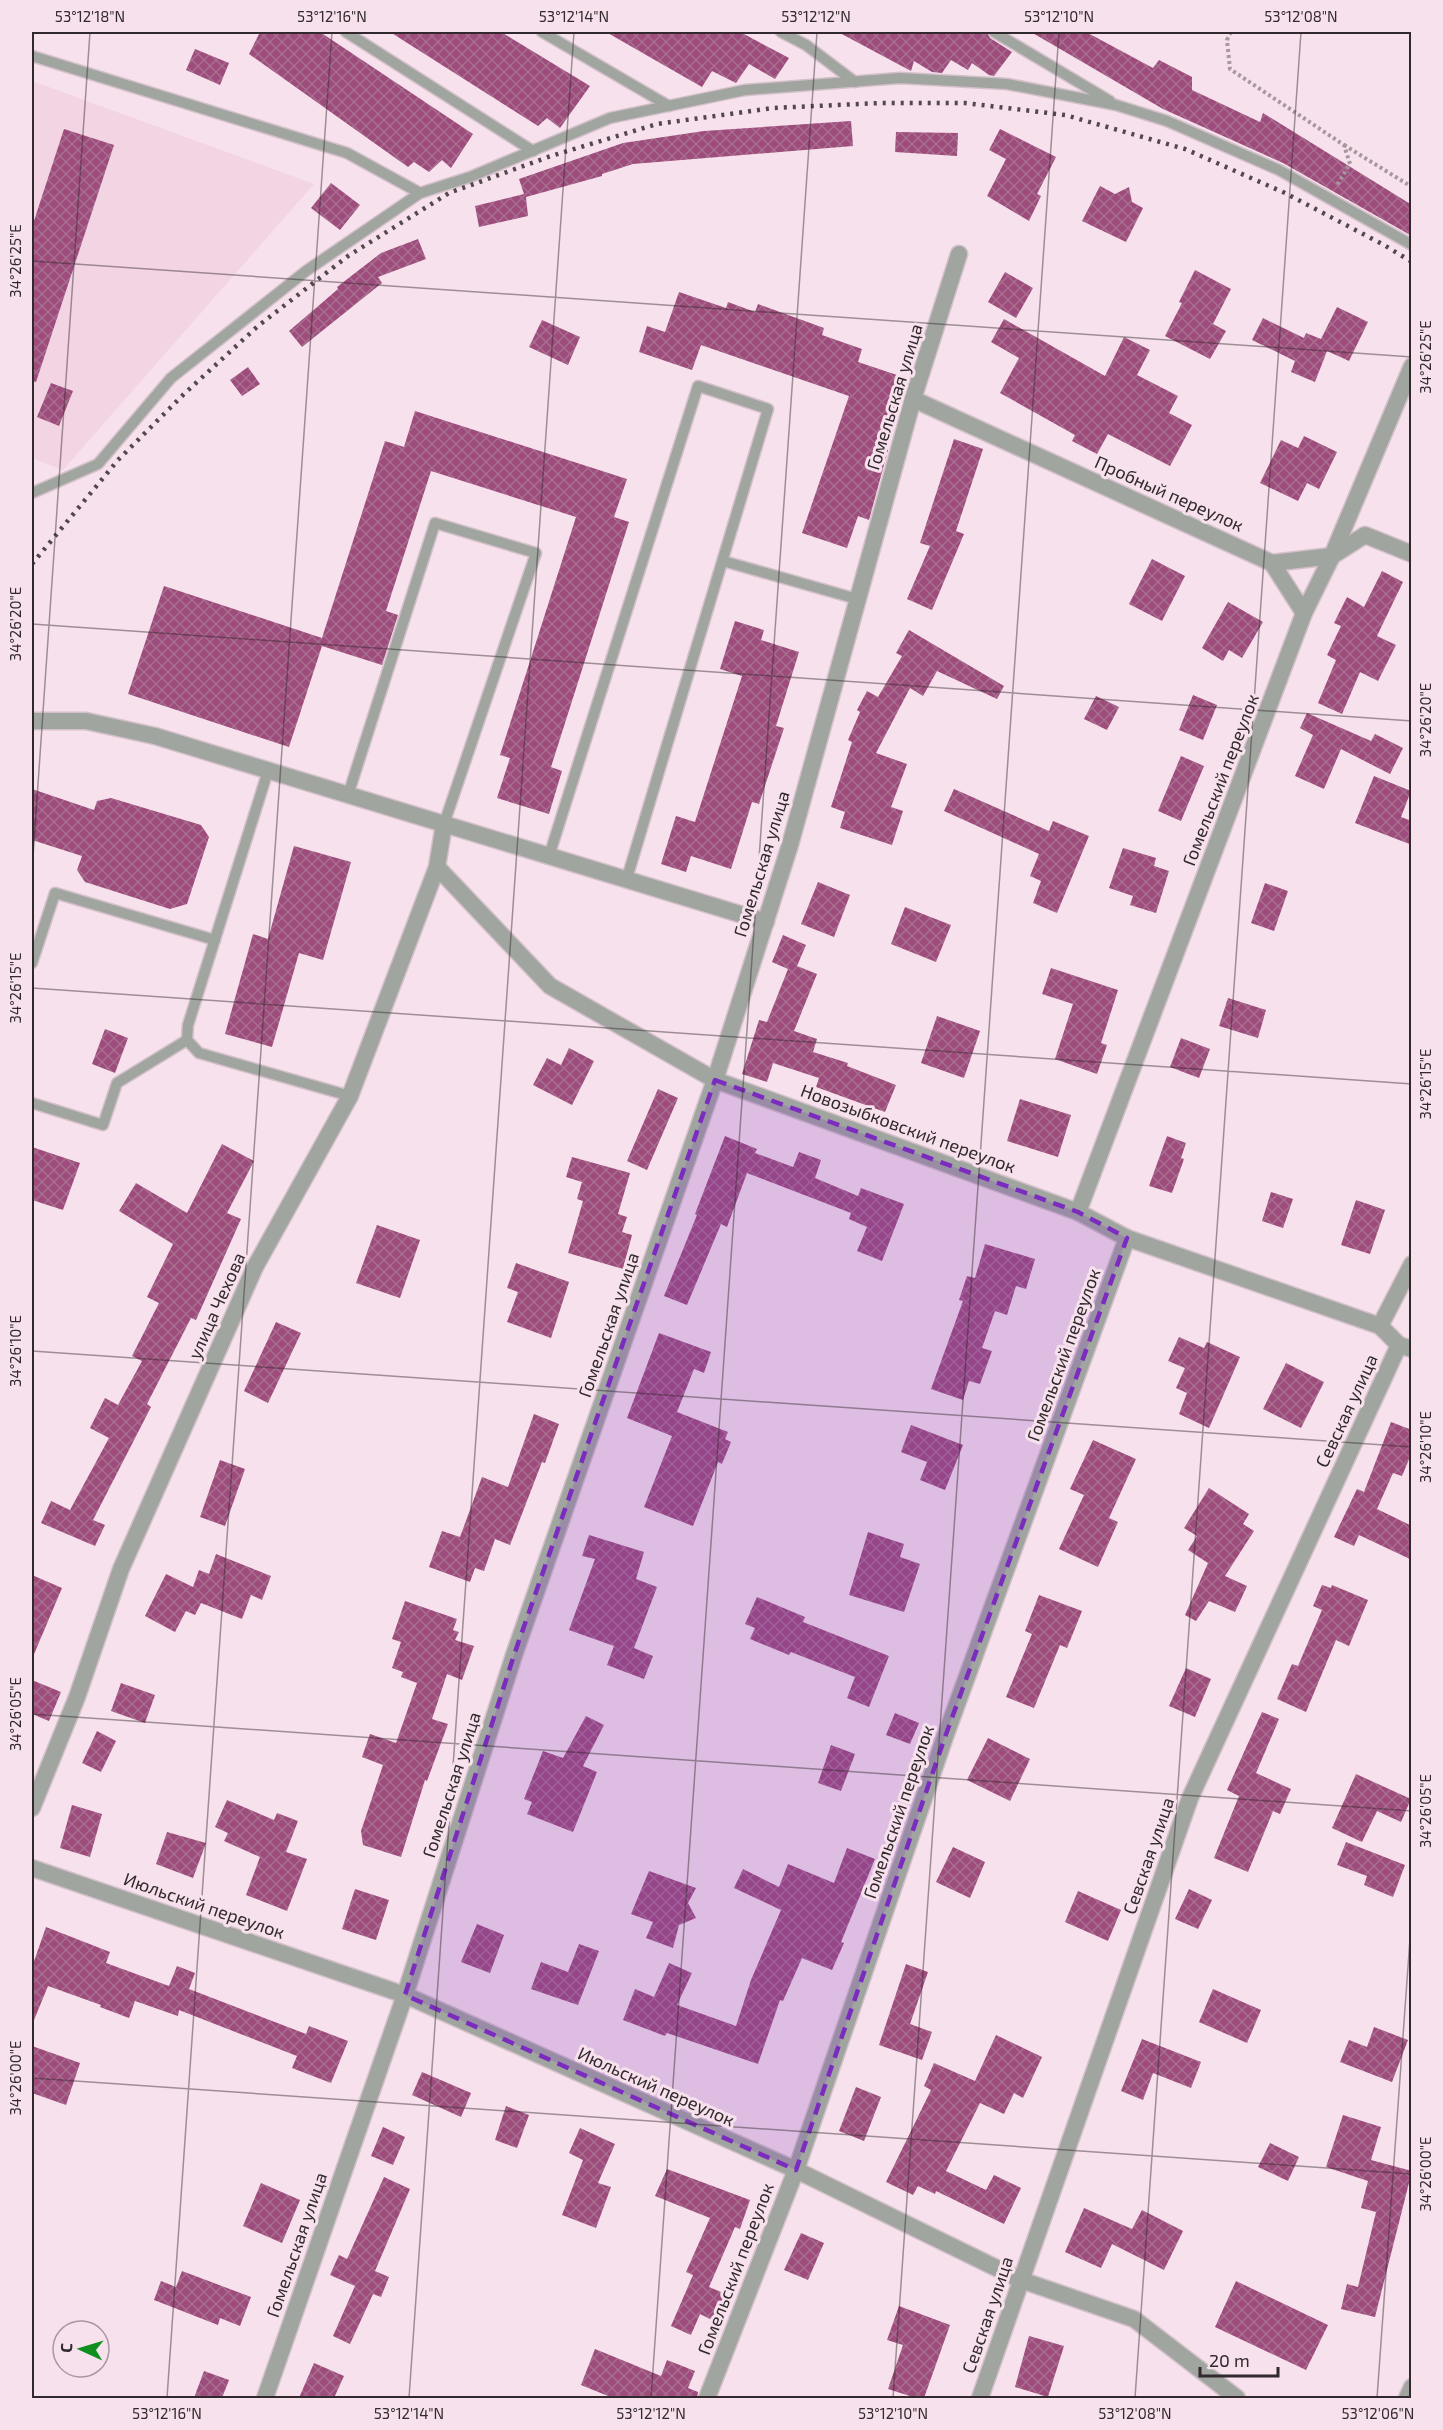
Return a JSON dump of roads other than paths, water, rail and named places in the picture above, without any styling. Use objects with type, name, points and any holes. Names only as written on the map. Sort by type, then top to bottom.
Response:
[{"type":"street","name":"Гомельская улица","points":[[265,2398],[405,1995],[514,1655],[716,1080],[790,845],[914,399],[959,254]]},
{"type":"street","name":"Гомельский переулок","points":[[1078,1212],[1304,613],[1332,556],[1412,366]]},
{"type":"street","name":"Пробный переулок","points":[[914,399],[1272,563]]},
{"type":"street","points":[[1304,613],[1272,563],[1332,556],[1365,535],[1412,554]]},
{"type":"street","points":[[32,721],[86,721],[155,736],[766,922]]},
{"type":"street","name":"улица Чехова","points":[[32,1808],[77,1697],[121,1569],[255,1267],[350,1096],[437,867],[444,824]]},
{"type":"street","name":"Новозыбковский переулок","points":[[437,867],[550,986],[716,1080],[1078,1212],[1127,1238],[1380,1326],[1405,1347]]},
{"type":"street","name":"Гомельский переулок","points":[[707,2398],[796,2170],[945,1737],[1127,1238]]},
{"type":"street","points":[[1380,1326],[1412,1264]]},
{"type":"street","name":"Севская улица","points":[[980,2398],[1190,1798],[1405,1347]]},
{"type":"street","name":"Июльский переулок","points":[[32,1868],[405,1995],[796,2170],[1021,2280],[1134,2319],[1237,2398]]},
{"type":"street","points":[[1407,2398],[1412,2387]]},
{"type":"lane","points":[[345,32],[533,151]]},
{"type":"lane","points":[[542,32],[669,105]]},
{"type":"lane","points":[[780,32],[806,45],[855,82]]},
{"type":"lane","points":[[994,32],[1116,105]]},
{"type":"lane","points":[[32,56],[347,153],[420,193]]},
{"type":"lane","points":[[32,493],[98,464],[171,378],[306,271],[420,193],[470,177],[610,118],[745,90],[900,78],[1007,84],[1116,105],[1167,121],[1280,170],[1412,245]]},
{"type":"lane","points":[[549,856],[698,386],[768,409],[627,878]]},
{"type":"lane","points":[[348,795],[435,523],[536,553],[444,824]]},
{"type":"lane","points":[[723,561],[857,599]]},
{"type":"lane","points":[[268,771],[188,1025],[188,1040],[199,1053],[350,1096]]},
{"type":"lane","points":[[32,963],[55,893],[215,940]]},
{"type":"lane","points":[[32,1103],[103,1125],[117,1083],[188,1040]]},
{"type":"railway","points":[[32,564],[118,460],[184,394],[258,326],[348,256],[449,193],[551,156],[657,124],[773,108],[880,103],[965,103],[1065,115],[1185,149],[1285,193],[1412,262]]}]
